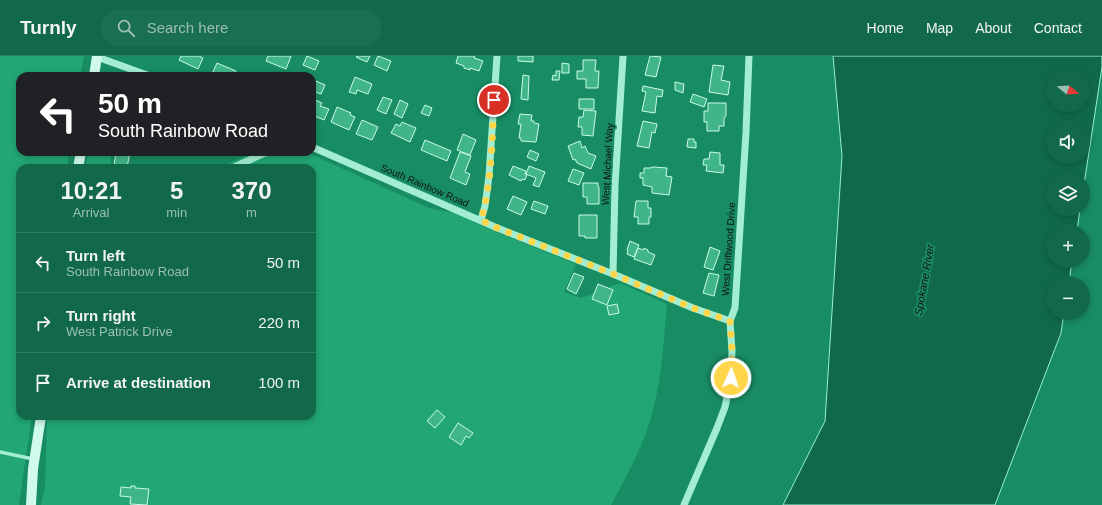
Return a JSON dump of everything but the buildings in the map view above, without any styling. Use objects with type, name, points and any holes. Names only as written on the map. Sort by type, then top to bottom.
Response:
[{"type":"street","points":[[95,72],[97,56],[139,72]]},
{"type":"street","points":[[481,220],[485,206],[489,176],[497,56]]},
{"type":"street","name":"West Michael Way","points":[[613,274],[615,185],[623,56]]},
{"type":"street","name":"West Driftwood Drive","points":[[684,505],[715,435],[725,407],[731,378],[732,351],[730,321],[734,308],[746,132],[749,56]]},
{"type":"street","name":"South Rainbow Road","points":[[316,149],[495,227],[693,308],[730,321]]},
{"type":"street","points":[[241,164],[258,156]]},
{"type":"street","points":[[31,505],[34,459],[40,420]]},
{"type":"lane","points":[[0,452],[34,459]]},
{"type":"shaded area","points":[[0,56],[84,56],[81,72],[16,72],[16,156],[68,156],[68,164],[16,164],[16,420],[31,420],[19,505],[0,505]]},
{"type":"shaded area","points":[[87,156],[111,156],[111,164],[86,164]]},
{"type":"shaded area","points":[[246,156],[315,156],[429,208],[455,213],[484,227],[576,264],[564,292],[581,298],[620,283],[667,304],[661,371],[650,423],[635,459],[611,505],[41,505],[45,486],[47,420],[316,420],[316,164],[227,164]]},
{"type":"water","name":"Spokane River","points":[[833,56],[1102,56],[1102,67],[1090,145],[1090,120],[1046,120],[1046,164],[1087,164],[1086,172],[1046,172],[1046,216],[1079,216],[1078,224],[1046,224],[1046,268],[1071,268],[1070,276],[1046,276],[1046,320],[1063,320],[1061,333],[995,505],[783,505],[825,421],[842,156]]},
{"type":"route","points":[[494,100],[489,176],[485,206],[481,220],[693,308],[730,321],[732,351],[731,378]]}]
